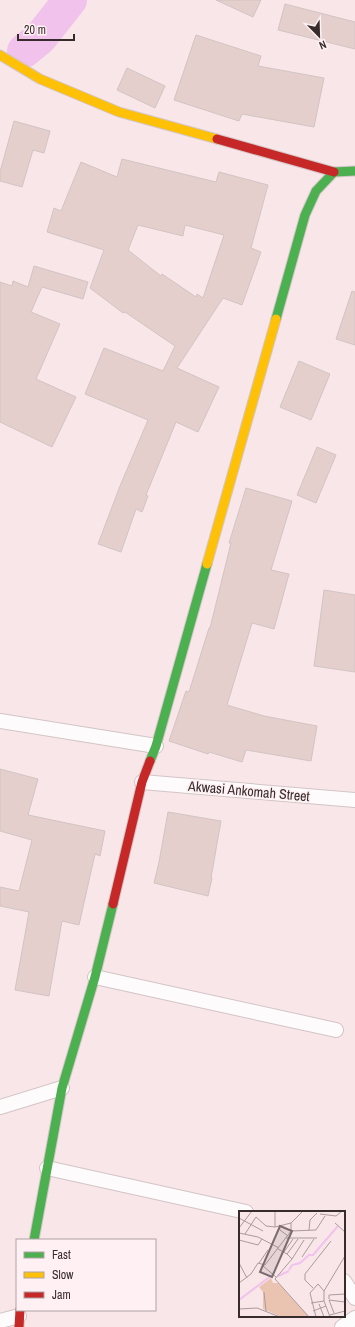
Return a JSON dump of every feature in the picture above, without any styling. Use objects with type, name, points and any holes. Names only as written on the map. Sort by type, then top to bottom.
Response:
[{"type":"street","points":[[0,55],[40,79],[119,112],[334,172],[355,171]]},
{"type":"street","points":[[34,1239],[62,1088],[95,977],[142,782],[156,746],[305,215],[316,190],[334,172]]},
{"type":"street","points":[[0,722],[156,746]]},
{"type":"street","name":"Akwasi Ankomah Street","points":[[142,782],[355,800]]},
{"type":"street","points":[[95,977],[336,1030]]},
{"type":"street","points":[[0,1107],[62,1088]]},
{"type":"street","points":[[47,1168],[241,1211]]},
{"type":"street","points":[[345,1283],[355,1298]]},
{"type":"street","points":[[0,1321],[19,1318]]},
{"type":"street","points":[[342,1327],[355,1318]]},
{"type":"building","points":[[216,0],[261,0],[253,17]]},
{"type":"building","points":[[285,4],[355,22],[355,49],[278,30]]},
{"type":"building","points":[[196,35],[261,56],[258,66],[324,78],[314,127],[242,114],[239,121],[174,100]]},
{"type":"building","points":[[127,68],[165,86],[155,108],[117,90]]},
{"type":"building","points":[[14,121],[50,131],[44,153],[33,150],[22,187],[0,181],[0,172]]},
{"type":"building","points":[[122,159],[216,182],[219,172],[268,185],[251,248],[261,252],[242,305],[223,298],[177,368],[219,387],[198,432],[176,422],[146,495],[148,496],[142,512],[136,509],[121,552],[98,544],[120,486],[148,420],[85,394],[104,348],[163,371],[175,346],[125,312],[123,313],[90,288],[104,250],[47,232],[54,208],[61,211],[81,162],[117,177]],"holes":[[[138,225],[183,236],[185,225],[224,235],[203,298],[197,294],[196,297],[162,274],[161,276],[128,250]]]},
{"type":"building","points":[[34,266],[88,282],[83,299],[42,287],[31,312],[60,324],[36,379],[76,397],[52,447],[0,422],[0,282],[12,286],[13,281],[28,287]]},
{"type":"building","points":[[352,291],[355,292],[355,345],[336,339]]},
{"type":"building","points":[[299,361],[330,374],[311,420],[280,407]]},
{"type":"building","points":[[317,447],[336,455],[316,503],[297,495]]},
{"type":"building","points":[[246,488],[292,501],[271,570],[289,574],[274,629],[252,623],[227,705],[264,716],[317,726],[311,761],[246,750],[242,762],[209,752],[208,754],[169,741],[186,691],[189,692],[210,628],[231,543],[229,543]]},
{"type":"building","points":[[324,590],[355,595],[355,672],[314,666]]},
{"type":"building","points":[[0,769],[38,779],[28,815],[105,831],[100,856],[95,854],[79,925],[62,921],[49,996],[15,990],[29,912],[0,906],[0,887],[19,891],[32,840],[0,831]]},
{"type":"building","points":[[168,812],[221,821],[208,896],[154,883]]},
{"type":"waterway","points":[[24,51],[40,38],[70,0]]},
{"type":"traffic: fast","points":[[276,319],[305,215],[316,191],[334,172],[355,171]]},
{"type":"traffic: fast","points":[[150,761],[156,746],[207,564]]},
{"type":"traffic: fast","points":[[34,1239],[62,1088],[95,977],[113,904]]},
{"type":"traffic: slow","points":[[0,55],[40,79],[119,112],[217,139]]},
{"type":"traffic: slow","points":[[207,564],[276,319]]},
{"type":"traffic: jam","points":[[217,139],[334,172]]},
{"type":"traffic: jam","points":[[113,904],[142,782],[150,761]]},
{"type":"traffic: jam","points":[[19,1327],[20,1311]]}]
